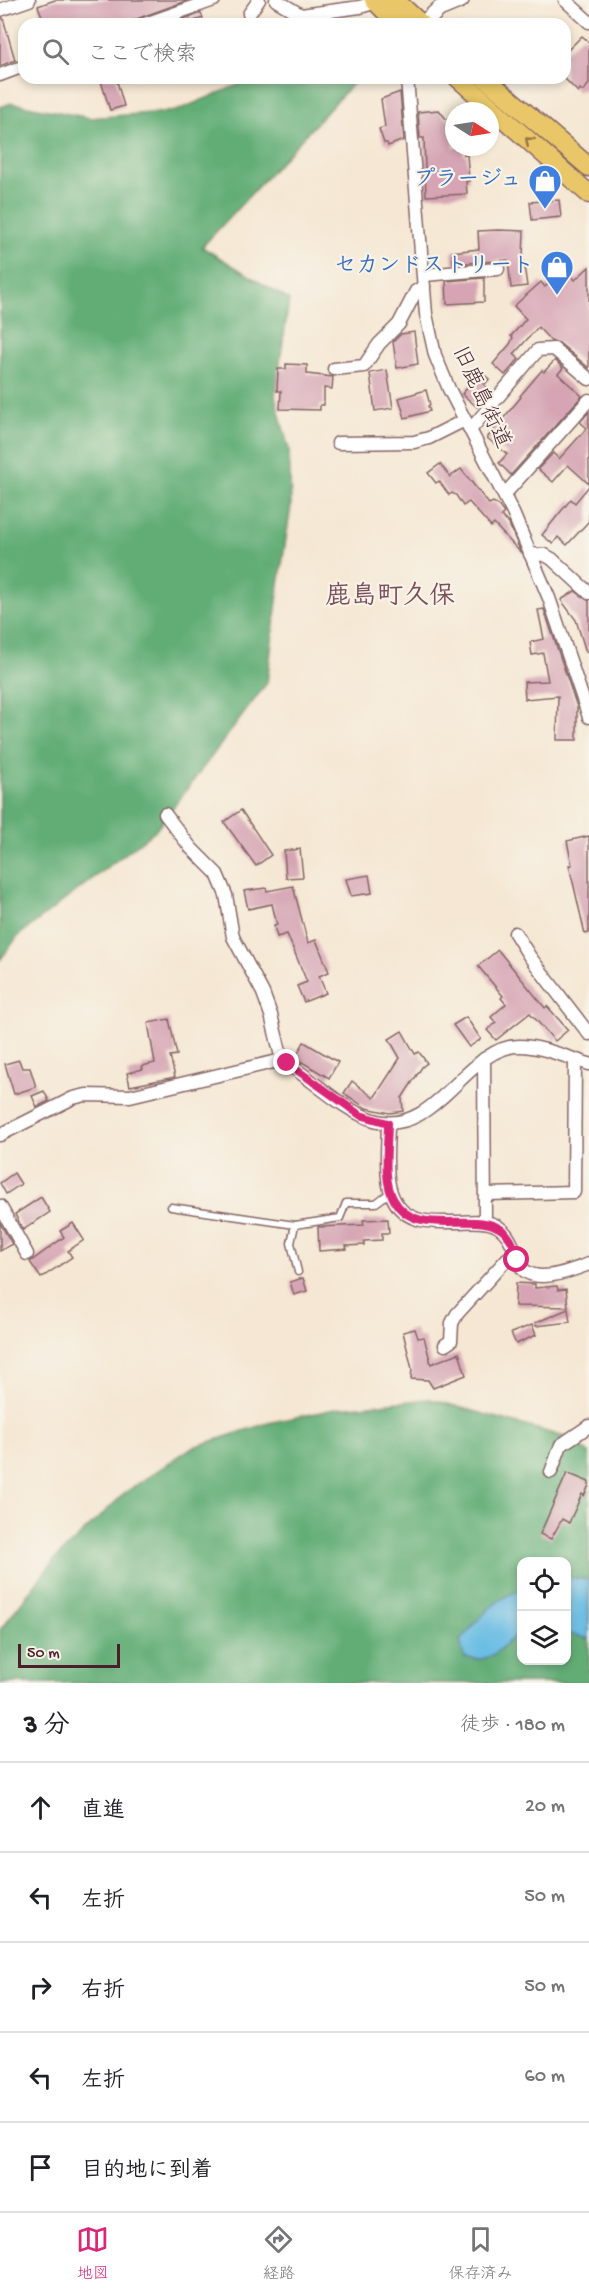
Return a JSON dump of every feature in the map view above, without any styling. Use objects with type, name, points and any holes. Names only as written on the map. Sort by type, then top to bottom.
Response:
[{"type":"main road","points":[[395,0],[415,18]]},
{"type":"main road","points":[[375,1],[392,18]]},
{"type":"main road","points":[[465,84],[589,194]]},
{"type":"main road","points":[[491,84],[589,167]]},
{"type":"street","points":[[0,10],[13,2],[29,0]]},
{"type":"street","points":[[162,18],[214,0]]},
{"type":"street","points":[[249,14],[259,0]]},
{"type":"street","points":[[276,0],[301,15],[360,7],[375,1]]},
{"type":"street","points":[[429,18],[439,9],[461,0]]},
{"type":"street","points":[[565,0],[589,22]]},
{"type":"street","points":[[0,75],[18,68]]},
{"type":"street","name":"旧鹿島街道","points":[[408,84],[426,315],[435,355],[467,425],[504,495],[549,598],[589,717]]},
{"type":"street","points":[[334,369],[368,364],[379,344],[399,324],[424,280],[498,269]]},
{"type":"street","points":[[338,443],[414,442],[467,425],[538,350],[554,349],[589,379]]},
{"type":"street","points":[[504,495],[589,400]]},
{"type":"street","points":[[530,554],[545,555],[552,559],[589,592]]},
{"type":"street","points":[[165,814],[191,848],[217,874],[226,895],[233,938],[263,993],[282,1060],[360,1115],[396,1123],[429,1108],[484,1059],[498,1050],[518,1046],[589,1064]]},
{"type":"street","points":[[515,933],[530,957],[589,1034]]},
{"type":"street","points":[[484,1059],[485,1222]]},
{"type":"street","points":[[0,1135],[73,1098],[86,1095],[130,1096],[282,1060]]},
{"type":"street","points":[[486,1194],[574,1192],[575,1060]]},
{"type":"street","points":[[388,1123],[389,1188],[402,1212],[430,1222],[493,1224],[508,1236],[517,1260],[526,1271],[541,1276],[552,1276],[589,1264]]},
{"type":"street","points":[[0,1206],[27,1254]]},
{"type":"street","points":[[445,1345],[451,1341],[452,1323],[456,1314],[507,1259],[516,1253]]},
{"type":"street","points":[[551,1472],[561,1445],[589,1426]]},
{"type":"lane","points":[[171,1207],[295,1225],[340,1218],[346,1203],[376,1203],[388,1194]]},
{"type":"lane","points":[[295,1225],[291,1243],[298,1272]]},
{"type":"green space","points":[[240,84],[352,84],[202,247],[289,300],[275,396],[289,450],[291,506],[267,683],[156,830],[18,936],[0,960],[0,107],[12,103],[90,118],[176,111]]},
{"type":"green space","points":[[430,1399],[565,1437],[589,1453],[589,1683],[0,1683],[0,1630],[54,1560],[126,1492],[191,1448],[268,1423],[340,1408]]},
{"type":"water","points":[[571,1578],[589,1580],[589,1639],[571,1634]]},
{"type":"water","points":[[517,1592],[517,1636],[490,1657],[475,1659],[464,1657],[460,1641],[494,1604]]},
{"type":"building","points":[[55,0],[189,0],[139,18],[43,18],[38,6]]},
{"type":"building","points":[[201,13],[203,18],[187,18]]},
{"type":"building","points":[[0,18],[3,18],[15,60],[0,66]]},
{"type":"building","points":[[582,36],[589,42],[589,84],[583,91],[580,89],[578,92],[570,84],[571,47]]},
{"type":"building","points":[[102,84],[118,84],[124,106],[110,110]]},
{"type":"building","points":[[400,92],[404,140],[388,146],[384,143],[379,129],[385,127],[381,99]]},
{"type":"building","points":[[439,110],[445,118],[445,156],[467,156],[469,181],[466,181],[467,194],[426,196],[424,138],[420,138],[418,112]]},
{"type":"building","name":"プラージュ","points":[[559,200],[561,217],[532,220],[530,202]]},
{"type":"building","points":[[478,231],[524,231],[523,258],[527,286],[511,288],[508,260],[453,264],[452,252],[479,249]]},
{"type":"building","name":"セカンドストリート","points":[[589,267],[589,368],[559,343],[551,341],[538,327],[514,354],[519,359],[505,375],[493,364],[510,344],[513,338],[511,336],[526,319],[514,306],[541,282],[545,287],[555,278],[559,282],[569,273],[575,280]]},
{"type":"building","points":[[484,278],[484,302],[447,304],[446,281]]},
{"type":"building","points":[[414,332],[418,364],[397,368],[393,342],[401,334]]},
{"type":"building","points":[[555,360],[563,368],[558,374],[582,396],[511,475],[499,463],[507,454],[487,438],[542,370],[544,372]]},
{"type":"building","points":[[286,364],[307,365],[307,374],[333,377],[332,389],[324,388],[324,405],[320,405],[320,410],[280,409],[281,391],[277,391],[278,369],[286,369]]},
{"type":"building","points":[[387,370],[393,408],[375,411],[370,373]]},
{"type":"building","points":[[481,372],[489,379],[484,385],[490,391],[477,407],[462,394]]},
{"type":"building","points":[[426,390],[430,411],[405,418],[399,398]]},
{"type":"building","points":[[589,412],[589,484],[568,465],[553,482],[538,469],[553,453],[559,459],[587,428],[580,422]]},
{"type":"building","points":[[440,464],[450,477],[461,469],[489,504],[493,502],[497,504],[504,513],[501,516],[509,524],[521,553],[494,524],[491,527],[469,502],[463,506],[456,495],[452,493],[449,495],[439,481],[436,483],[428,473]]},
{"type":"building","points":[[589,486],[589,521],[567,545],[558,537],[553,544],[542,535],[571,499],[575,503]]},
{"type":"building","points":[[575,591],[589,601],[589,651],[586,652],[576,620],[561,600]]},
{"type":"building","points":[[544,609],[577,707],[577,740],[557,740],[558,696],[525,699],[524,682],[548,681],[543,653],[532,655],[530,642],[544,639],[538,610]]},
{"type":"building","points":[[241,810],[271,855],[256,866],[224,822]]},
{"type":"building","points":[[589,836],[589,933],[585,934],[569,865],[572,865],[567,841]]},
{"type":"building","points":[[300,849],[303,877],[286,878],[284,851]]},
{"type":"building","points":[[369,875],[372,893],[351,896],[346,879]]},
{"type":"building","points":[[293,886],[308,943],[316,940],[329,972],[319,976],[326,993],[304,1002],[297,986],[307,982],[287,934],[277,937],[272,904],[248,909],[244,891],[266,888],[267,891]]},
{"type":"building","points":[[498,950],[545,1008],[547,1006],[568,1030],[555,1041],[530,1013],[496,1040],[487,1030],[496,1023],[491,1017],[506,1004],[501,998],[503,996],[478,966]]},
{"type":"building","points":[[466,1017],[481,1039],[469,1047],[453,1025]]},
{"type":"building","points":[[169,1019],[177,1055],[170,1056],[175,1077],[130,1086],[127,1073],[155,1063],[148,1023]]},
{"type":"building","points":[[402,1031],[415,1054],[419,1052],[427,1063],[402,1098],[403,1111],[390,1113],[366,1108],[344,1093],[352,1081],[374,1098],[400,1058],[389,1039]]},
{"type":"building","points":[[304,1042],[338,1062],[329,1078],[295,1058]]},
{"type":"building","points":[[19,1060],[22,1068],[30,1068],[36,1087],[14,1094],[5,1064]]},
{"type":"building","points":[[44,1091],[49,1101],[37,1107],[32,1096]]},
{"type":"building","points":[[14,1173],[21,1184],[6,1194],[0,1183]]},
{"type":"building","points":[[41,1197],[50,1212],[23,1230],[15,1214]]},
{"type":"building","points":[[388,1219],[389,1233],[382,1233],[382,1240],[364,1241],[364,1245],[346,1246],[347,1249],[319,1251],[318,1227],[364,1225],[363,1220]]},
{"type":"building","points":[[0,1223],[12,1244],[0,1251]]},
{"type":"building","points":[[73,1223],[84,1240],[68,1251],[72,1257],[41,1278],[30,1262],[64,1237],[60,1231]]},
{"type":"building","points":[[303,1278],[307,1291],[294,1295],[290,1282]]},
{"type":"building","points":[[516,1283],[535,1284],[535,1288],[557,1286],[558,1290],[566,1289],[568,1307],[515,1306]]},
{"type":"building","points":[[568,1309],[570,1322],[536,1326],[535,1323]]},
{"type":"building","points":[[532,1325],[536,1335],[516,1344],[511,1333]]},
{"type":"building","points":[[415,1329],[418,1338],[424,1337],[431,1364],[459,1353],[466,1375],[433,1388],[428,1380],[411,1379],[412,1369],[403,1332]]},
{"type":"building","points":[[567,1473],[589,1482],[589,1485],[584,1496],[582,1494],[569,1523],[562,1519],[551,1539],[540,1534]]},
{"type":"place","name":"プラージュ","points":[[545,210]]},
{"type":"place","name":"セカンドストリート","points":[[557,296]]},
{"type":"district","name":"鹿島町久保","points":[[390,598]]},
{"type":"route","points":[[287,1063],[360,1115],[388,1123],[389,1188],[402,1212],[430,1222],[493,1224],[508,1236],[517,1260]]}]
